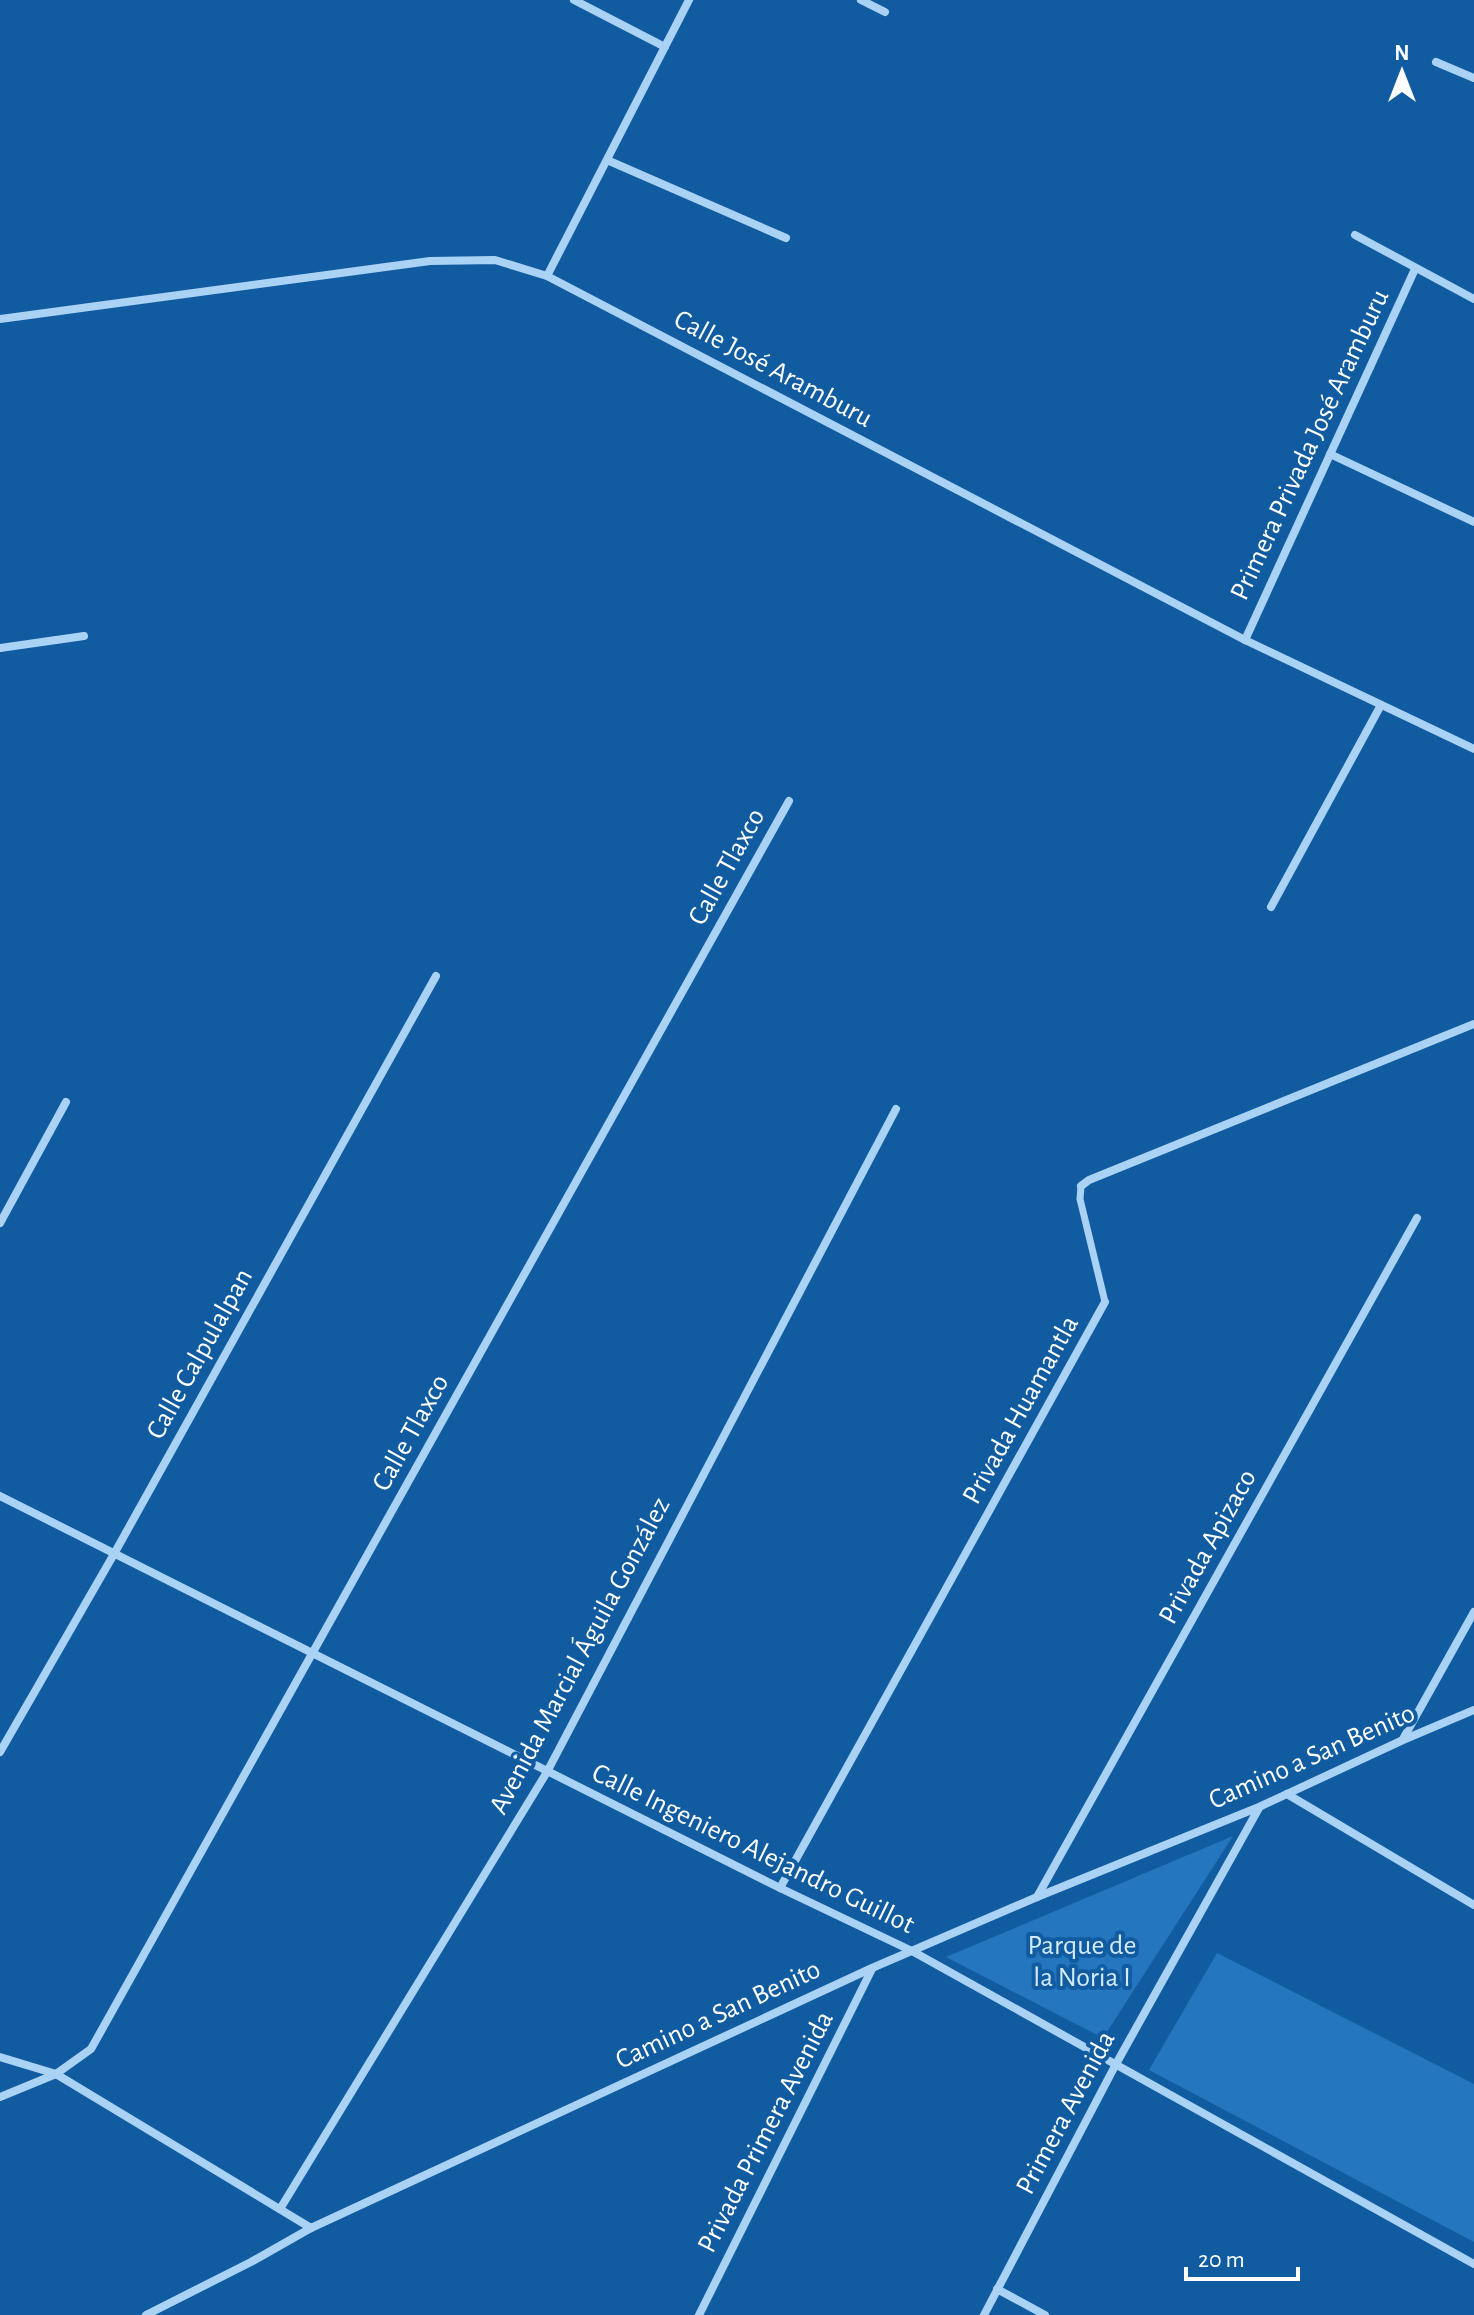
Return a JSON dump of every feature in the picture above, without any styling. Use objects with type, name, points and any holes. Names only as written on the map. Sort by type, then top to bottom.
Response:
[{"type":"street","points":[[574,0],[665,47]]},
{"type":"street","points":[[547,276],[689,0]]},
{"type":"street","points":[[861,0],[885,12]]},
{"type":"street","points":[[1436,62],[1474,78]]},
{"type":"street","points":[[607,160],[786,238]]},
{"type":"street","points":[[1355,235],[1474,299]]},
{"type":"street","name":"Calle José Aramburu","points":[[0,319],[430,261],[495,260],[547,276],[1245,640],[1474,749]]},
{"type":"street","name":"Primera Privada José Aramburu","points":[[1245,640],[1415,269]]},
{"type":"street","points":[[1330,454],[1474,522]]},
{"type":"street","points":[[0,648],[84,636]]},
{"type":"street","points":[[1271,907],[1381,705]]},
{"type":"street","name":"Calle Tlaxco","points":[[0,2097],[56,2074],[91,2049],[789,801]]},
{"type":"street","name":"Calle Calpulalpan","points":[[0,1752],[436,976]]},
{"type":"street","name":"Privada Huamantla","points":[[780,1888],[1105,1302],[1080,1199],[1081,1186],[1089,1180],[1474,1024]]},
{"type":"street","points":[[0,1223],[66,1102]]},
{"type":"street","name":"Avenida Marcial Águila González","points":[[280,2209],[547,1772],[896,1109]]},
{"type":"street","name":"Privada Apizaco","points":[[1037,1897],[1417,1218]]},
{"type":"street","name":"Calle Ingeniero Alejandro Guillot","points":[[0,1496],[547,1772],[912,1951],[1474,2264]]},
{"type":"street","points":[[1403,1740],[1474,1612]]},
{"type":"street","name":"Camino a San Benito","points":[[311,2228],[872,1968],[1259,1807],[1474,1710]]},
{"type":"street","points":[[1287,1794],[1474,1905]]},
{"type":"street","name":"Primera Avenida","points":[[984,2315],[1116,2064],[1259,1807]]},
{"type":"street","name":"Privada Primera Avenida","points":[[699,2315],[872,1968]]},
{"type":"street","points":[[0,2057],[56,2074],[311,2228],[146,2315]]},
{"type":"street","points":[[997,2289],[1045,2315]]},
{"type":"green space","name":"Parque de la Noria I","points":[[1233,1836],[1103,2038],[946,1957]]},
{"type":"green space","points":[[1217,1953],[1474,2084],[1474,2242],[1149,2070]]}]
